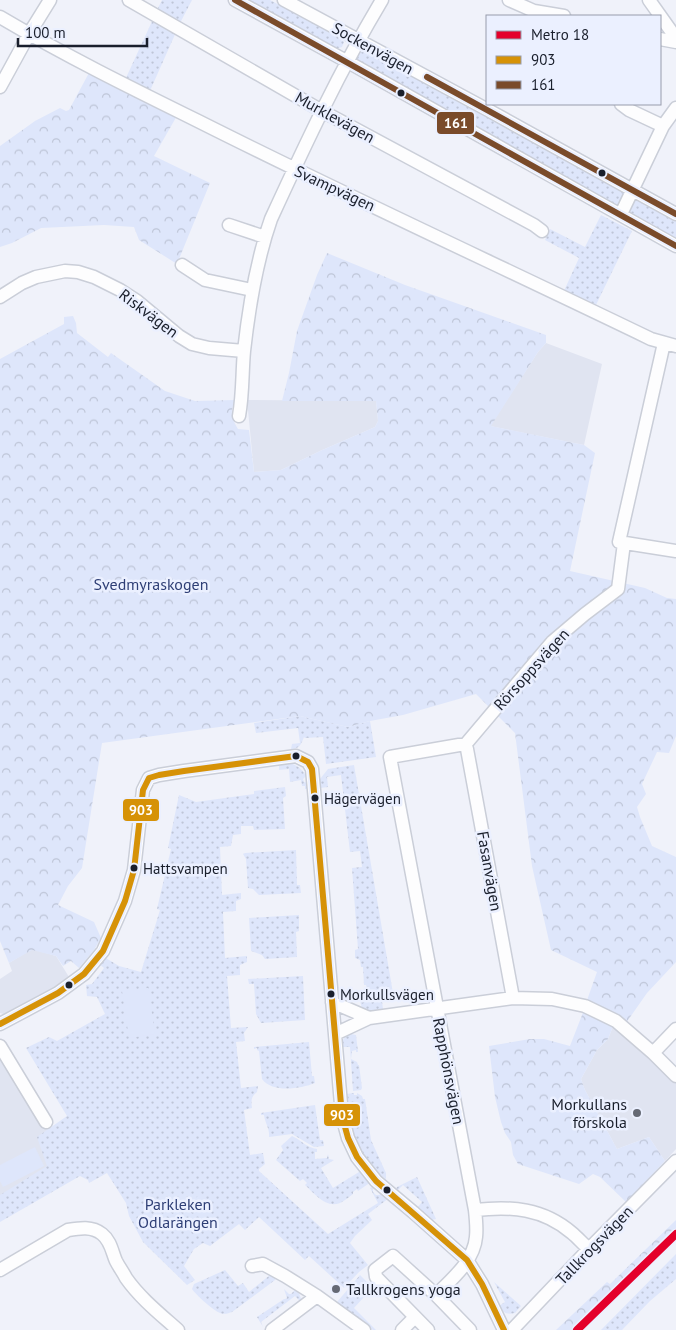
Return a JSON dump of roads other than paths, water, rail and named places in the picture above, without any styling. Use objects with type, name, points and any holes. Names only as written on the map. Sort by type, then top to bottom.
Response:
[{"type":"street","points":[[0,87],[50,0]]},
{"type":"street","name":"Murklevägen","points":[[129,0],[322,111],[542,231]]},
{"type":"street","name":"Sockenvägen","points":[[235,0],[676,246]]},
{"type":"street","name":"Sockenvägen","points":[[284,0],[489,107],[676,214]]},
{"type":"street","name":"Sockenvägen","points":[[296,0],[307,12]]},
{"type":"street","points":[[239,416],[244,351],[252,290],[271,219],[322,111],[382,0]]},
{"type":"street","points":[[509,0],[533,14],[548,15]]},
{"type":"street","points":[[649,0],[656,14]]},
{"type":"street","name":"Svampvägen","points":[[0,17],[128,86],[294,169],[651,339],[670,344]]},
{"type":"street","points":[[661,20],[676,38]]},
{"type":"street","points":[[661,38],[676,42]]},
{"type":"street","points":[[622,105],[663,126]]},
{"type":"street","points":[[621,214],[663,126],[676,108]]},
{"type":"street","points":[[229,225],[265,237]]},
{"type":"street","points":[[182,265],[206,280],[252,290]]},
{"type":"street","name":"Riskvägen","points":[[0,297],[22,282],[36,277],[65,271],[78,272],[94,277],[137,300],[179,336],[192,344],[209,348],[244,351]]},
{"type":"street","name":"Rörsoppsvägen","points":[[465,745],[552,642],[618,589],[624,543],[619,542],[670,344]]},
{"type":"street","points":[[624,543],[676,551]]},
{"type":"street","name":"Rapphönsvägen","points":[[436,1295],[463,1267],[473,1250],[476,1238],[475,1210],[390,757],[465,745]]},
{"type":"street","name":"Fasanvägen","points":[[465,745],[469,758],[513,998]]},
{"type":"street","points":[[0,1024],[58,993],[84,974],[103,951],[126,901],[134,870],[142,790],[149,778],[184,771],[296,756],[308,762],[312,769],[342,1116],[348,1138],[357,1157],[376,1181],[467,1260],[482,1284],[504,1330]]},
{"type":"street","points":[[335,1034],[369,1018],[513,998],[552,999],[585,1006],[616,1021],[676,1076]]},
{"type":"street","points":[[332,1002],[369,1018]]},
{"type":"street","points":[[653,1053],[676,1029]]},
{"type":"street","points":[[0,1046],[46,1122]]},
{"type":"street","name":"Tallkrogsvägen","points":[[512,1330],[676,1161]]},
{"type":"street","points":[[475,1210],[514,1208],[530,1211],[562,1224],[589,1249]]},
{"type":"street","points":[[0,1270],[68,1230],[80,1228],[94,1229],[110,1243],[116,1262],[129,1281],[178,1330]]},
{"type":"street","points":[[428,1330],[376,1277],[375,1270],[393,1256],[436,1295],[470,1330]]},
{"type":"street","points":[[252,1266],[263,1264],[285,1276],[317,1296],[364,1330]]},
{"type":"street","points":[[272,1330],[317,1296]]},
{"type":"street","points":[[402,1330],[415,1317]]},
{"type":"metro line","name":"18","points":[[577,1330],[676,1234]]},
{"type":"place","name":"Hägervägen","points":[[315,798]]},
{"type":"place","name":"Hattsvampen","points":[[134,868]]},
{"type":"place","name":"Morkullsvägen","points":[[331,994]]},
{"type":"place","name":"Morkullans förskola","points":[[637,1113]]},
{"type":"place","name":"Tallkrogens yoga","points":[[336,1289]]},
{"type":"park label","name":"Svedmyraskogen","points":[[151,584]]},
{"type":"park label","name":"Parkleken Odlarängen","points":[[178,1213]]}]
